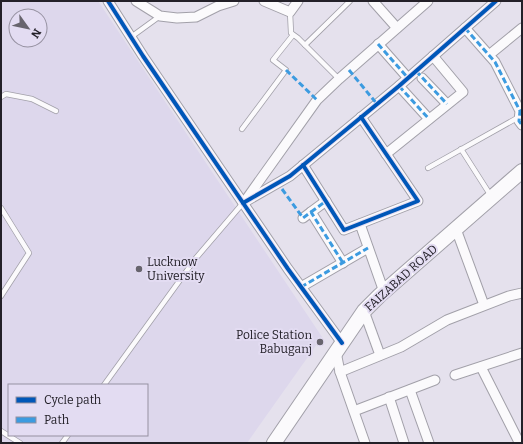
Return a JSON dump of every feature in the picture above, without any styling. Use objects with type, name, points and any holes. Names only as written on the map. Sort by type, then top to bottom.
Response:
[{"type":"main road","name":"FAIZABAD ROAD","points":[[274,443],[364,311],[522,171]]},
{"type":"street","points":[[108,1],[131,38],[301,287],[339,348],[340,372],[365,443]]},
{"type":"street","points":[[136,1],[160,16],[177,18],[196,17],[218,6],[234,1]]},
{"type":"street","points":[[264,1],[290,12],[298,1]]},
{"type":"street","points":[[373,1],[397,28]]},
{"type":"street","points":[[244,203],[317,100],[338,79],[428,1]]},
{"type":"street","points":[[244,203],[290,176],[399,86],[496,1]]},
{"type":"street","points":[[465,28],[495,62],[520,111],[521,121]]},
{"type":"street","points":[[489,55],[522,28]]},
{"type":"street","points":[[378,44],[408,78]]},
{"type":"street","points":[[386,154],[463,92],[433,56]]},
{"type":"street","points":[[422,78],[447,104]]},
{"type":"street","points":[[399,86],[429,119]]},
{"type":"street","points":[[303,165],[344,230],[418,201],[361,117]]},
{"type":"street","points":[[326,201],[307,215],[343,263]]},
{"type":"street","points":[[360,224],[384,292]]},
{"type":"street","points":[[456,229],[484,305]]},
{"type":"street","points":[[301,287],[368,248]]},
{"type":"street","points":[[340,372],[400,347],[447,320],[509,296],[522,293]]},
{"type":"street","points":[[364,311],[380,355]]},
{"type":"street","points":[[455,375],[522,353]]},
{"type":"street","points":[[481,367],[519,442]]},
{"type":"street","points":[[354,411],[435,380]]},
{"type":"street","points":[[410,390],[429,443]]},
{"type":"street","points":[[389,398],[404,443]]},
{"type":"lane","points":[[305,45],[350,1]]},
{"type":"lane","points":[[290,12],[291,33],[305,45],[338,79]]},
{"type":"lane","points":[[131,38],[160,16]]},
{"type":"lane","points":[[242,129],[286,70],[273,60],[294,35]]},
{"type":"lane","points":[[1,97],[6,94],[32,99],[56,111]]},
{"type":"lane","points":[[428,168],[461,149],[521,121]]},
{"type":"lane","points":[[461,149],[492,198]]},
{"type":"lane","points":[[105,384],[196,258],[244,203]]},
{"type":"lane","points":[[1,208],[29,253],[1,296]]},
{"type":"lane","points":[[9,436],[20,443]]},
{"type":"shaded area","name":"Lucknow University","points":[[1,1],[98,1],[322,337],[247,443],[1,443]]},
{"type":"marked path","points":[[465,28],[495,62],[520,111],[519,121],[522,125]]},
{"type":"marked path","points":[[378,44],[408,78]]},
{"type":"marked path","points":[[286,70],[317,100]]},
{"type":"marked path","points":[[349,70],[377,104]]},
{"type":"marked path","points":[[416,71],[447,104]]},
{"type":"marked path","points":[[399,86],[429,119]]},
{"type":"marked path","points":[[282,189],[303,218],[311,212],[343,263]]},
{"type":"marked path","points":[[311,212],[326,201]]},
{"type":"marked path","points":[[301,287],[368,248]]},
{"type":"cycle path","points":[[108,1],[143,56],[288,269],[342,343]]},
{"type":"cycle path","points":[[243,203],[290,176],[399,86],[496,1]]},
{"type":"cycle path","points":[[303,165],[344,230],[418,201],[361,117]]},
{"type":"place","name":"Lucknow University","points":[[139,269]]},
{"type":"place","name":"Police Station Babuganj","points":[[320,342]]}]
